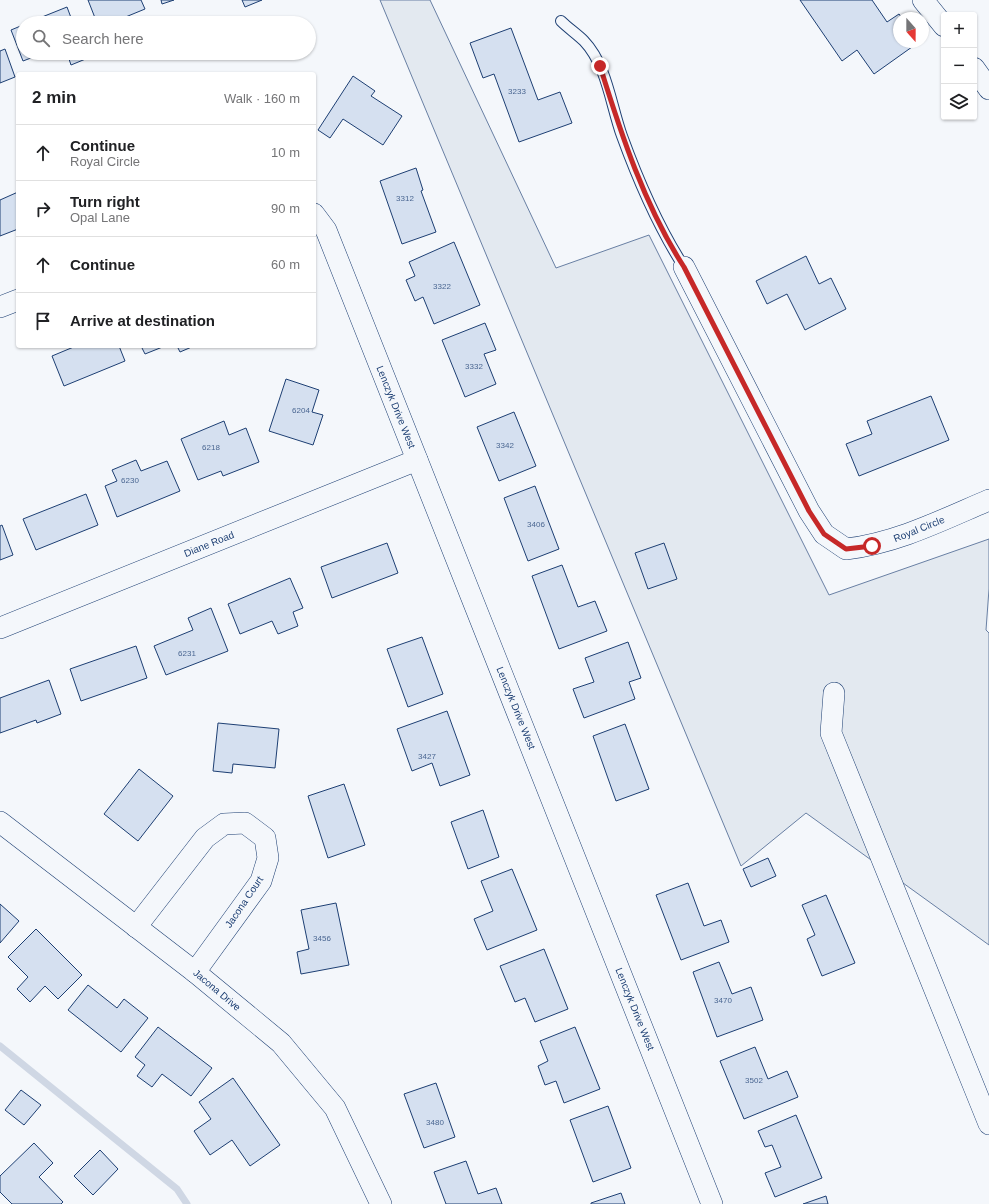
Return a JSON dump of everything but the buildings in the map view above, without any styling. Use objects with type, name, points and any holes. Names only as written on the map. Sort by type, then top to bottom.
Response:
[{"type":"street","points":[[924,0],[941,22]]},
{"type":"street","points":[[977,72],[989,89]]},
{"type":"street","name":"Lenczyk Drive West","points":[[316,217],[326,230],[712,1204]]},
{"type":"street","name":"Royal Circle","points":[[684,267],[809,511],[824,534],[846,549],[872,546],[906,536],[989,500]]},
{"type":"street","points":[[0,307],[16,301]]},
{"type":"street","name":"Diane Road","points":[[0,628],[417,460]]},
{"type":"street","points":[[834,693],[832,733],[984,1096],[989,1124]]},
{"type":"street","name":"Jacona Drive","points":[[0,822],[195,972],[281,1043],[335,1108],[381,1204]]},
{"type":"street","name":"Jacona Court","points":[[136,927],[205,838],[224,824],[245,823],[264,838],[268,858],[261,880],[195,972]]},
{"type":"lane","points":[[560,21],[584,42],[600,66],[622,136],[668,242],[684,267]]},
{"type":"shaded area","points":[[380,0],[430,0],[556,268],[649,235],[829,595],[989,539],[989,589],[986,630],[989,633],[989,945],[806,813],[741,866]]},
{"type":"waterway","points":[[0,1046],[177,1189],[187,1204]]},
{"type":"route","points":[[600,66],[622,136],[668,242],[684,267],[809,511],[824,534],[846,549],[872,546]]}]
